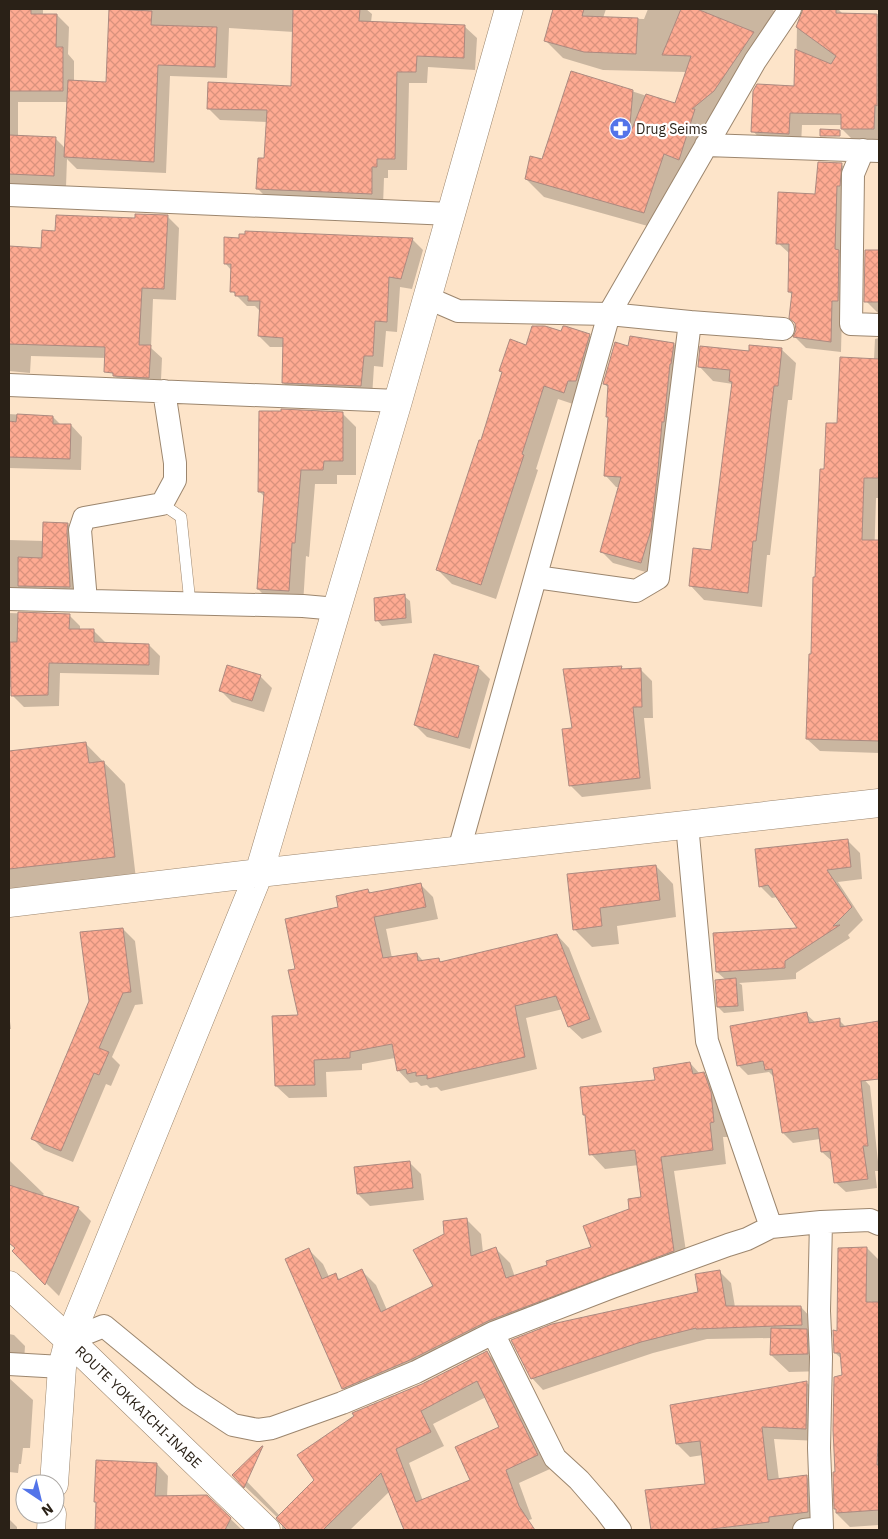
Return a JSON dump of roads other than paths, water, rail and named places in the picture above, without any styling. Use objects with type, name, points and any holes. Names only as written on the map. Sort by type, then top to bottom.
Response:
[{"type":"street","points":[[55,1474],[62,1367],[70,1340],[259,873],[428,298],[509,9]]},
{"type":"street","points":[[459,850],[609,314],[755,61],[790,9]]},
{"type":"street","points":[[706,145],[871,151]]},
{"type":"street","points":[[871,151],[853,174],[851,324],[879,326]]},
{"type":"street","points":[[9,195],[451,214]]},
{"type":"street","points":[[428,298],[458,311],[609,314],[783,329]]},
{"type":"street","points":[[536,577],[636,591],[658,578],[690,322]]},
{"type":"street","points":[[9,386],[398,400]]},
{"type":"street","points":[[86,601],[80,530],[84,518],[162,504],[175,480],[175,463],[164,391]]},
{"type":"street","points":[[9,599],[304,606],[337,609]]},
{"type":"street","points":[[9,903],[879,803]]},
{"type":"street","points":[[687,824],[707,1041],[772,1227]]},
{"type":"street","points":[[70,1340],[104,1326],[203,1406],[233,1424],[258,1430],[272,1428],[342,1403],[416,1372],[493,1333],[612,1287],[747,1239],[772,1227],[870,1220],[879,1224]]},
{"type":"street","points":[[804,1530],[822,1528],[819,1448],[821,1222]]},
{"type":"street","name":"ROUTE YOKKAICHI-INABE","points":[[9,1285],[70,1340],[266,1530]]},
{"type":"street","points":[[493,1333],[555,1458],[579,1480],[620,1530]]},
{"type":"street","points":[[9,1364],[62,1367]]},
{"type":"lane","points":[[162,504],[181,517],[190,603]]},
{"type":"place","name":"Drug Seims","points":[[620,129]]}]
